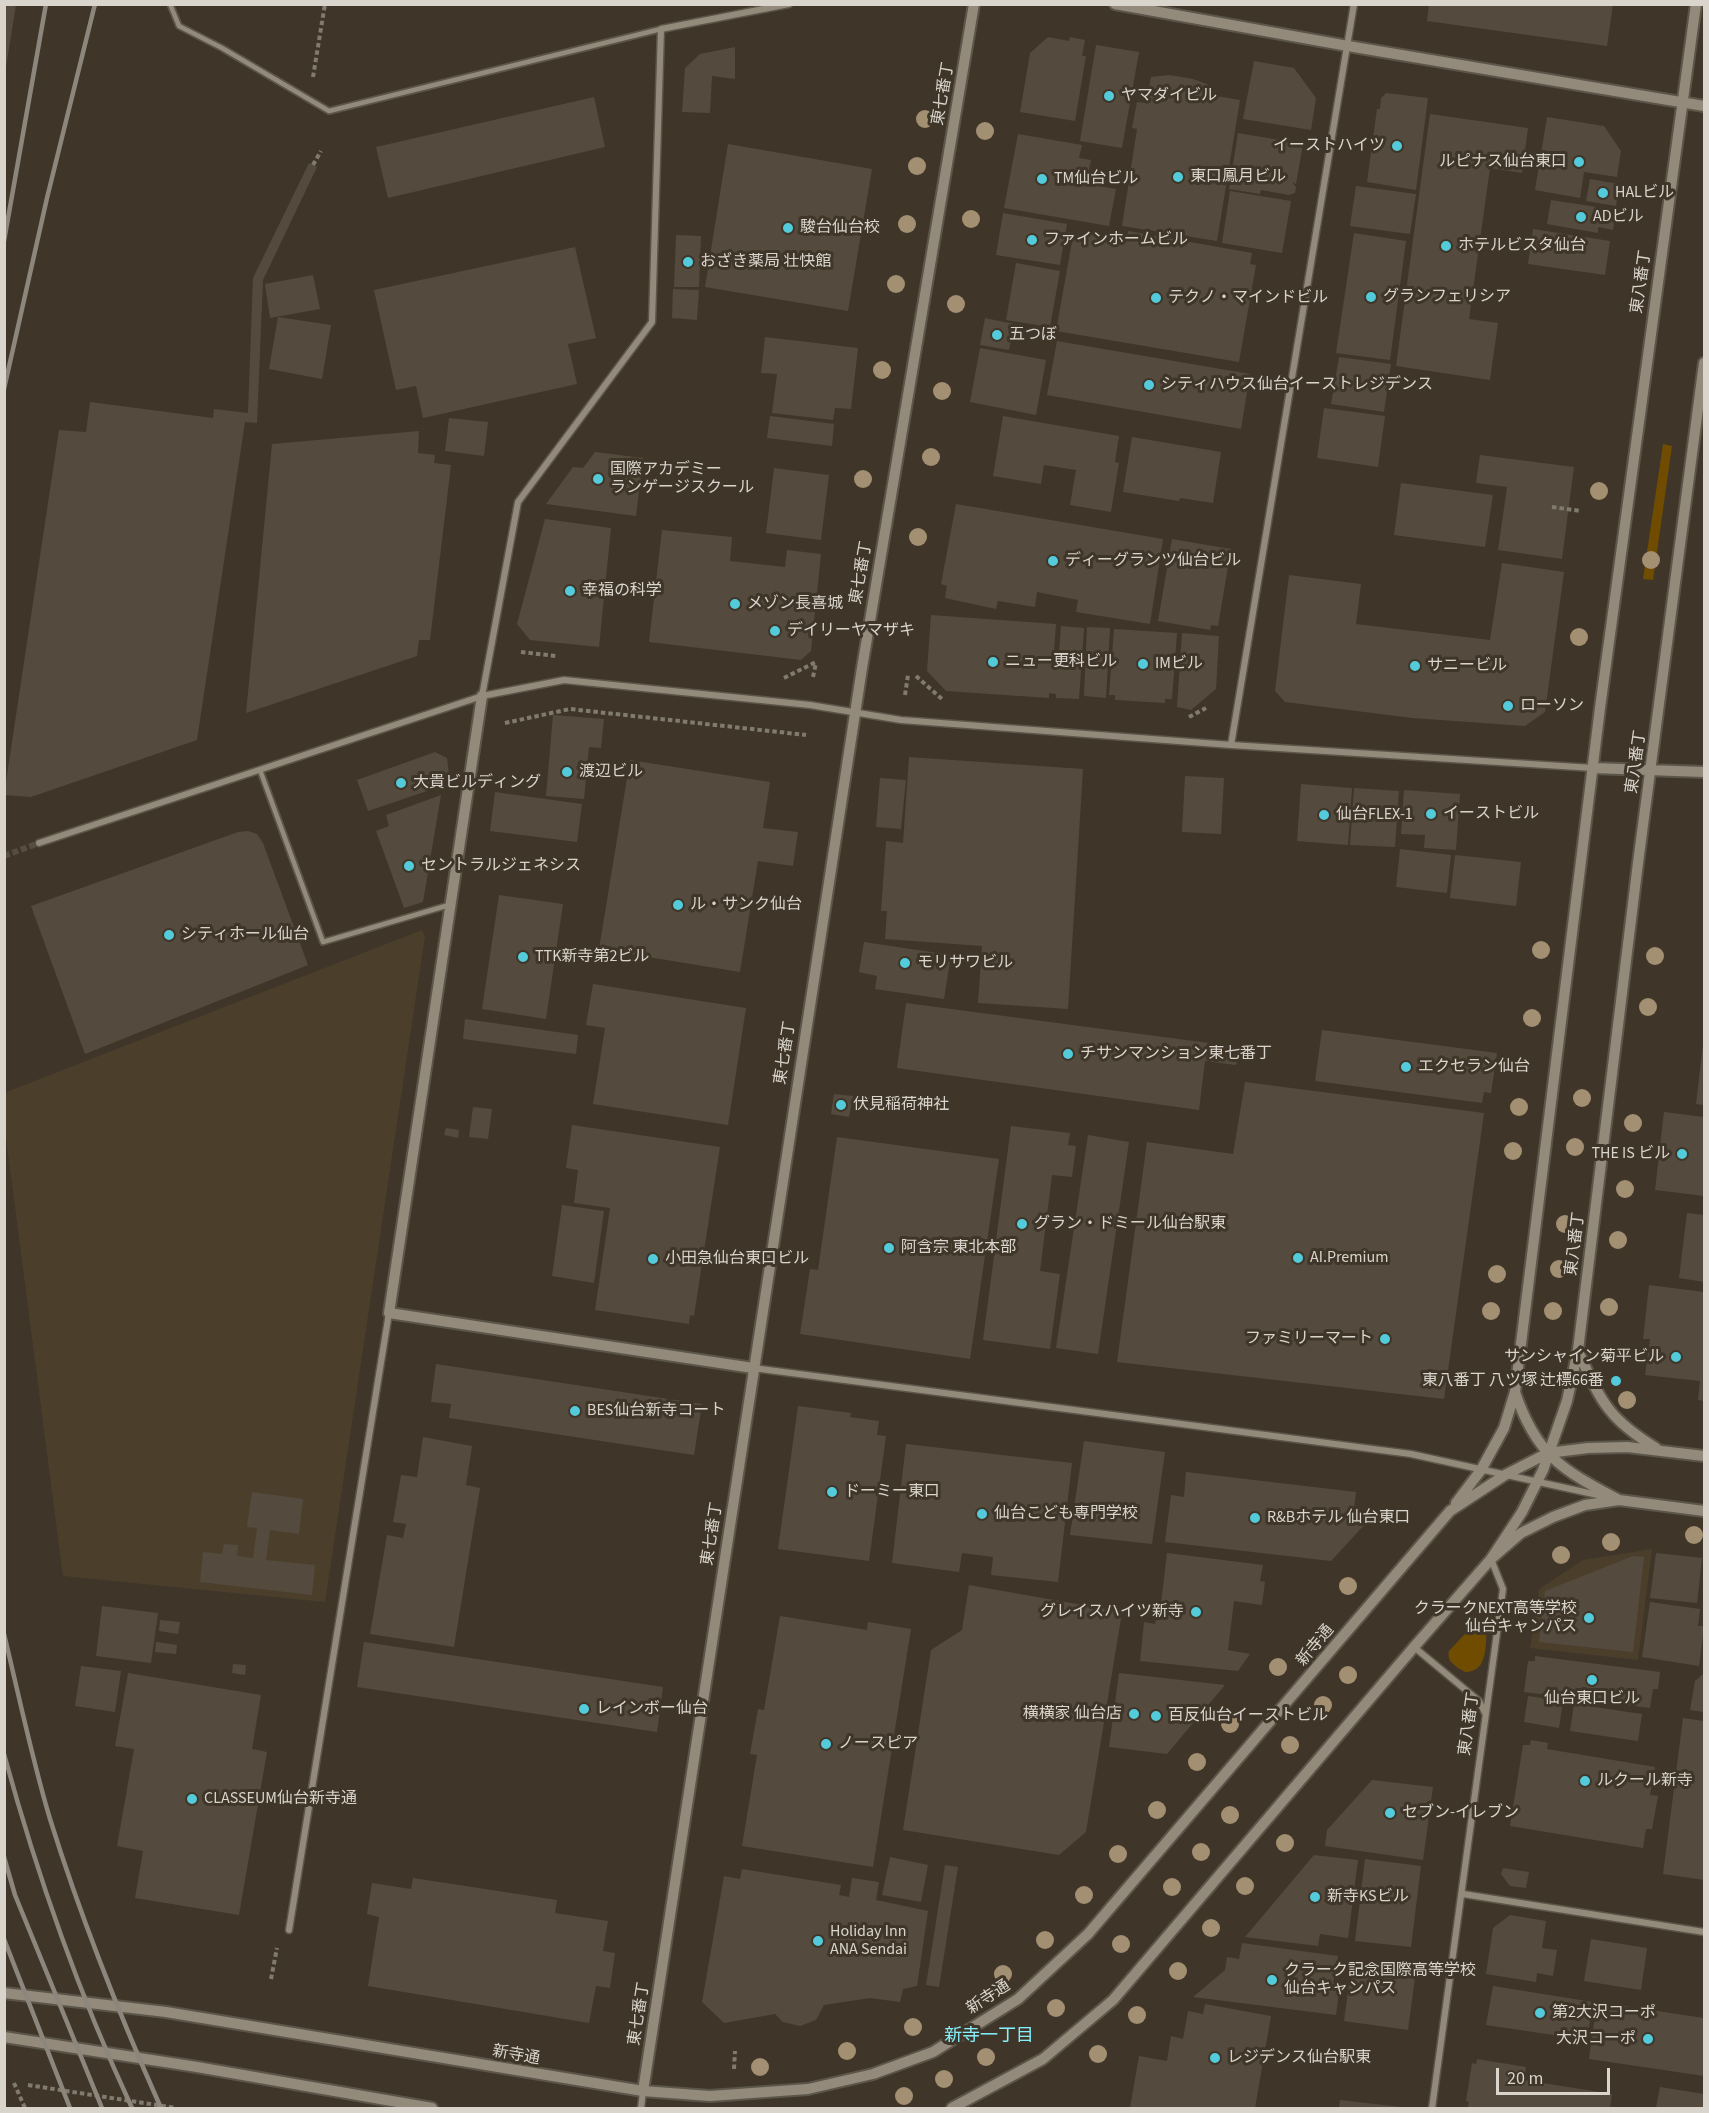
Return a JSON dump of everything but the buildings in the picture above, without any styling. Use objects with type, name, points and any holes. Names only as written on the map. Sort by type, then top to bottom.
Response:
[{"type":"street","points":[[289,1930],[389,1313],[482,696],[518,502],[652,322],[661,29],[789,4]]},
{"type":"street","name":"東七番丁","points":[[640,2109],[855,712],[974,4]]},
{"type":"street","points":[[1114,4],[1704,106]]},
{"type":"street","points":[[1231,745],[1354,4]]},
{"type":"street","name":"東八番丁","points":[[1450,1510],[1481,1470],[1504,1428],[1515,1392],[1593,768],[1696,4]]},
{"type":"street","name":"東八番丁","points":[[1432,2109],[1503,1589],[1491,1559],[1522,1512],[1538,1482],[1567,1401],[1578,1350],[1704,363]]},
{"type":"street","points":[[39,843],[482,696],[564,680],[810,705],[901,720],[1231,745],[1593,768],[1704,772]]},
{"type":"street","points":[[389,1313],[753,1368],[1400,1452],[1619,1500],[1704,1511]]},
{"type":"street","points":[[1578,1350],[1606,1408],[1620,1424],[1661,1451]]},
{"type":"street","points":[[1515,1392],[1523,1417],[1537,1442],[1563,1467],[1586,1483],[1619,1500]]},
{"type":"street","name":"新寺通","points":[[4,1993],[166,2012],[643,2091],[710,2096],[808,2089],[873,2074],[933,2052],[1018,1999],[1088,1934],[1450,1510],[1504,1475],[1548,1453],[1588,1448],[1628,1447],[1704,1456]]},
{"type":"street","points":[[952,2109],[1043,2059],[1113,2000],[1491,1559],[1521,1533],[1553,1517],[1585,1505],[1619,1500]]},
{"type":"street","points":[[1414,1647],[1479,1701],[1484,1709],[1486,1720]]},
{"type":"street","points":[[1463,1894],[1704,1932]]},
{"type":"street","points":[[4,2037],[197,2067],[432,2109]]},
{"type":"lane","points":[[170,4],[179,26],[222,48],[329,111],[661,29]]},
{"type":"lane","points":[[260,770],[323,942],[450,904]]},
{"type":"path","points":[[312,81],[325,4]]},
{"type":"path","points":[[313,165],[321,150]]},
{"type":"path","points":[[1552,507],[1581,511]]},
{"type":"path","points":[[813,677],[816,662]]},
{"type":"path","points":[[905,695],[908,675]]},
{"type":"path","points":[[505,723],[570,709],[806,735]]},
{"type":"path","points":[[271,1979],[279,1938]]},
{"type":"path","points":[[734,2069],[735,2051]]},
{"type":"path","points":[[14,2083],[25,2109]]},
{"type":"path","points":[[28,2085],[176,2109]]},
{"type":"shaded area","points":[[1663,444],[1672,446],[1653,580],[1643,579]]},
{"type":"shaded area","points":[[422,930],[425,936],[325,1602],[63,1576],[5,1130],[4,1093]]},
{"type":"shaded area","name":"クラークNEXT高等学校 仙台キャンパス","points":[[1652,1549],[1638,1660],[1530,1648],[1539,1589],[1583,1560]]},
{"type":"shaded area","points":[[1477,1621],[1487,1626],[1484,1656],[1478,1667],[1473,1671],[1465,1672],[1451,1661],[1448,1655],[1449,1651]]},
{"type":"tunnel","points":[[4,856],[39,843]]},
{"type":"railway","points":[[4,241],[46,4]]},
{"type":"railway","points":[[4,389],[47,198],[95,4]]},
{"type":"railway","points":[[4,1634],[37,1774],[62,1856],[101,1965],[161,2108]]},
{"type":"railway","points":[[4,1754],[30,1844],[60,1934],[94,2022],[132,2108]]},
{"type":"railway","points":[[4,1857],[15,1895],[102,2108]]},
{"type":"railway","points":[[4,1939],[70,2108]]},
{"type":"place","name":"ヤマダイビル","points":[[1109,96]]},
{"type":"place","name":"イーストハイツ","points":[[1397,146]]},
{"type":"place","name":"ルピナス仙台東口","points":[[1579,162]]},
{"type":"place","name":"東口鳳月ビル","points":[[1178,177]]},
{"type":"place","name":"TM仙台ビル","points":[[1042,179]]},
{"type":"place","name":"HALビル","points":[[1603,193]]},
{"type":"place","name":"ADビル","points":[[1581,217]]},
{"type":"place","name":"駿台仙台校","points":[[788,228]]},
{"type":"place","name":"ファインホームビル","points":[[1032,240]]},
{"type":"place","name":"ホテルビスタ仙台","points":[[1446,246]]},
{"type":"place","name":"おざき薬局 壮快館","points":[[688,262]]},
{"type":"place","name":"グランフェリシア","points":[[1371,297]]},
{"type":"place","name":"テクノ・マインドビル","points":[[1156,298]]},
{"type":"place","name":"五つぼ","points":[[997,335]]},
{"type":"place","name":"シティハウス仙台イーストレジデンス","points":[[1149,385]]},
{"type":"place","name":"国際アカデミー ランゲージスクール","points":[[598,479]]},
{"type":"place","name":"ディーグランツ仙台ビル","points":[[1053,561]]},
{"type":"place","name":"幸福の科学","points":[[570,591]]},
{"type":"place","name":"メゾン長喜城","points":[[735,604]]},
{"type":"place","name":"デイリーヤマザキ","points":[[775,631]]},
{"type":"place","name":"ニュー更科ビル","points":[[993,662]]},
{"type":"place","name":"IMビル","points":[[1143,664]]},
{"type":"place","name":"サニービル","points":[[1415,666]]},
{"type":"place","name":"ローソン","points":[[1508,706]]},
{"type":"place","name":"渡辺ビル","points":[[567,772]]},
{"type":"place","name":"大貴ビルディング","points":[[401,783]]},
{"type":"place","name":"イーストビル","points":[[1431,814]]},
{"type":"place","name":"仙台FLEX-1","points":[[1324,815]]},
{"type":"place","name":"セントラルジェネシス","points":[[409,866]]},
{"type":"place","name":"ル・サンク仙台","points":[[678,905]]},
{"type":"place","name":"シティホール仙台","points":[[169,935]]},
{"type":"place","name":"TTK新寺第2ビル","points":[[523,957]]},
{"type":"place","name":"モリサワビル","points":[[905,963]]},
{"type":"place","name":"チサンマンション東七番丁","points":[[1068,1054]]},
{"type":"place","name":"エクセラン仙台","points":[[1406,1067]]},
{"type":"place","name":"伏見稲荷神社","points":[[841,1105]]},
{"type":"place","name":"THE IS ビル","points":[[1682,1154]]},
{"type":"place","name":"グラン・ドミール仙台駅東","points":[[1022,1224]]},
{"type":"place","name":"阿含宗 東北本部","points":[[889,1248]]},
{"type":"place","name":"AI.Premium","points":[[1298,1258]]},
{"type":"place","name":"小田急仙台東口ビル","points":[[653,1259]]},
{"type":"place","name":"ファミリーマート","points":[[1385,1339]]},
{"type":"place","name":"サンシャイン菊平ビル","points":[[1676,1357]]},
{"type":"place","name":"東八番丁 八ツ塚 辻標66番","points":[[1616,1381]]},
{"type":"place","name":"BES仙台新寺コート","points":[[575,1411]]},
{"type":"place","name":"ドーミー東口","points":[[832,1492]]},
{"type":"place","name":"仙台こども専門学校","points":[[982,1514]]},
{"type":"place","name":"R&Bホテル 仙台東口","points":[[1255,1518]]},
{"type":"place","name":"グレイスハイツ新寺","points":[[1196,1612]]},
{"type":"place","name":"クラークNEXT高等学校 仙台キャンパス","points":[[1589,1618]]},
{"type":"place","name":"仙台東口ビル","points":[[1592,1680]]},
{"type":"place","name":"レインボー仙台","points":[[584,1709]]},
{"type":"place","name":"横横家 仙台店","points":[[1134,1714]]},
{"type":"place","name":"百反仙台イーストビル","points":[[1156,1716]]},
{"type":"place","name":"ノースピア","points":[[826,1744]]},
{"type":"place","name":"ルクール新寺","points":[[1585,1781]]},
{"type":"place","name":"CLASSEUM仙台新寺通","points":[[192,1799]]},
{"type":"place","name":"セブン-イレブン","points":[[1390,1813]]},
{"type":"place","name":"新寺KSビル","points":[[1315,1897]]},
{"type":"place","name":"Holiday Inn ANA Sendai","points":[[818,1941]]},
{"type":"place","name":"クラーク記念国際高等学校 仙台キャンパス","points":[[1272,1980]]},
{"type":"place","name":"第2大沢コーポ","points":[[1540,2013]]},
{"type":"place","name":"大沢コーポ","points":[[1648,2039]]},
{"type":"place","name":"レジデンス仙台駅東","points":[[1215,2058]]},
{"type":"district","name":"新寺一丁目","points":[[989,2037]]}]
